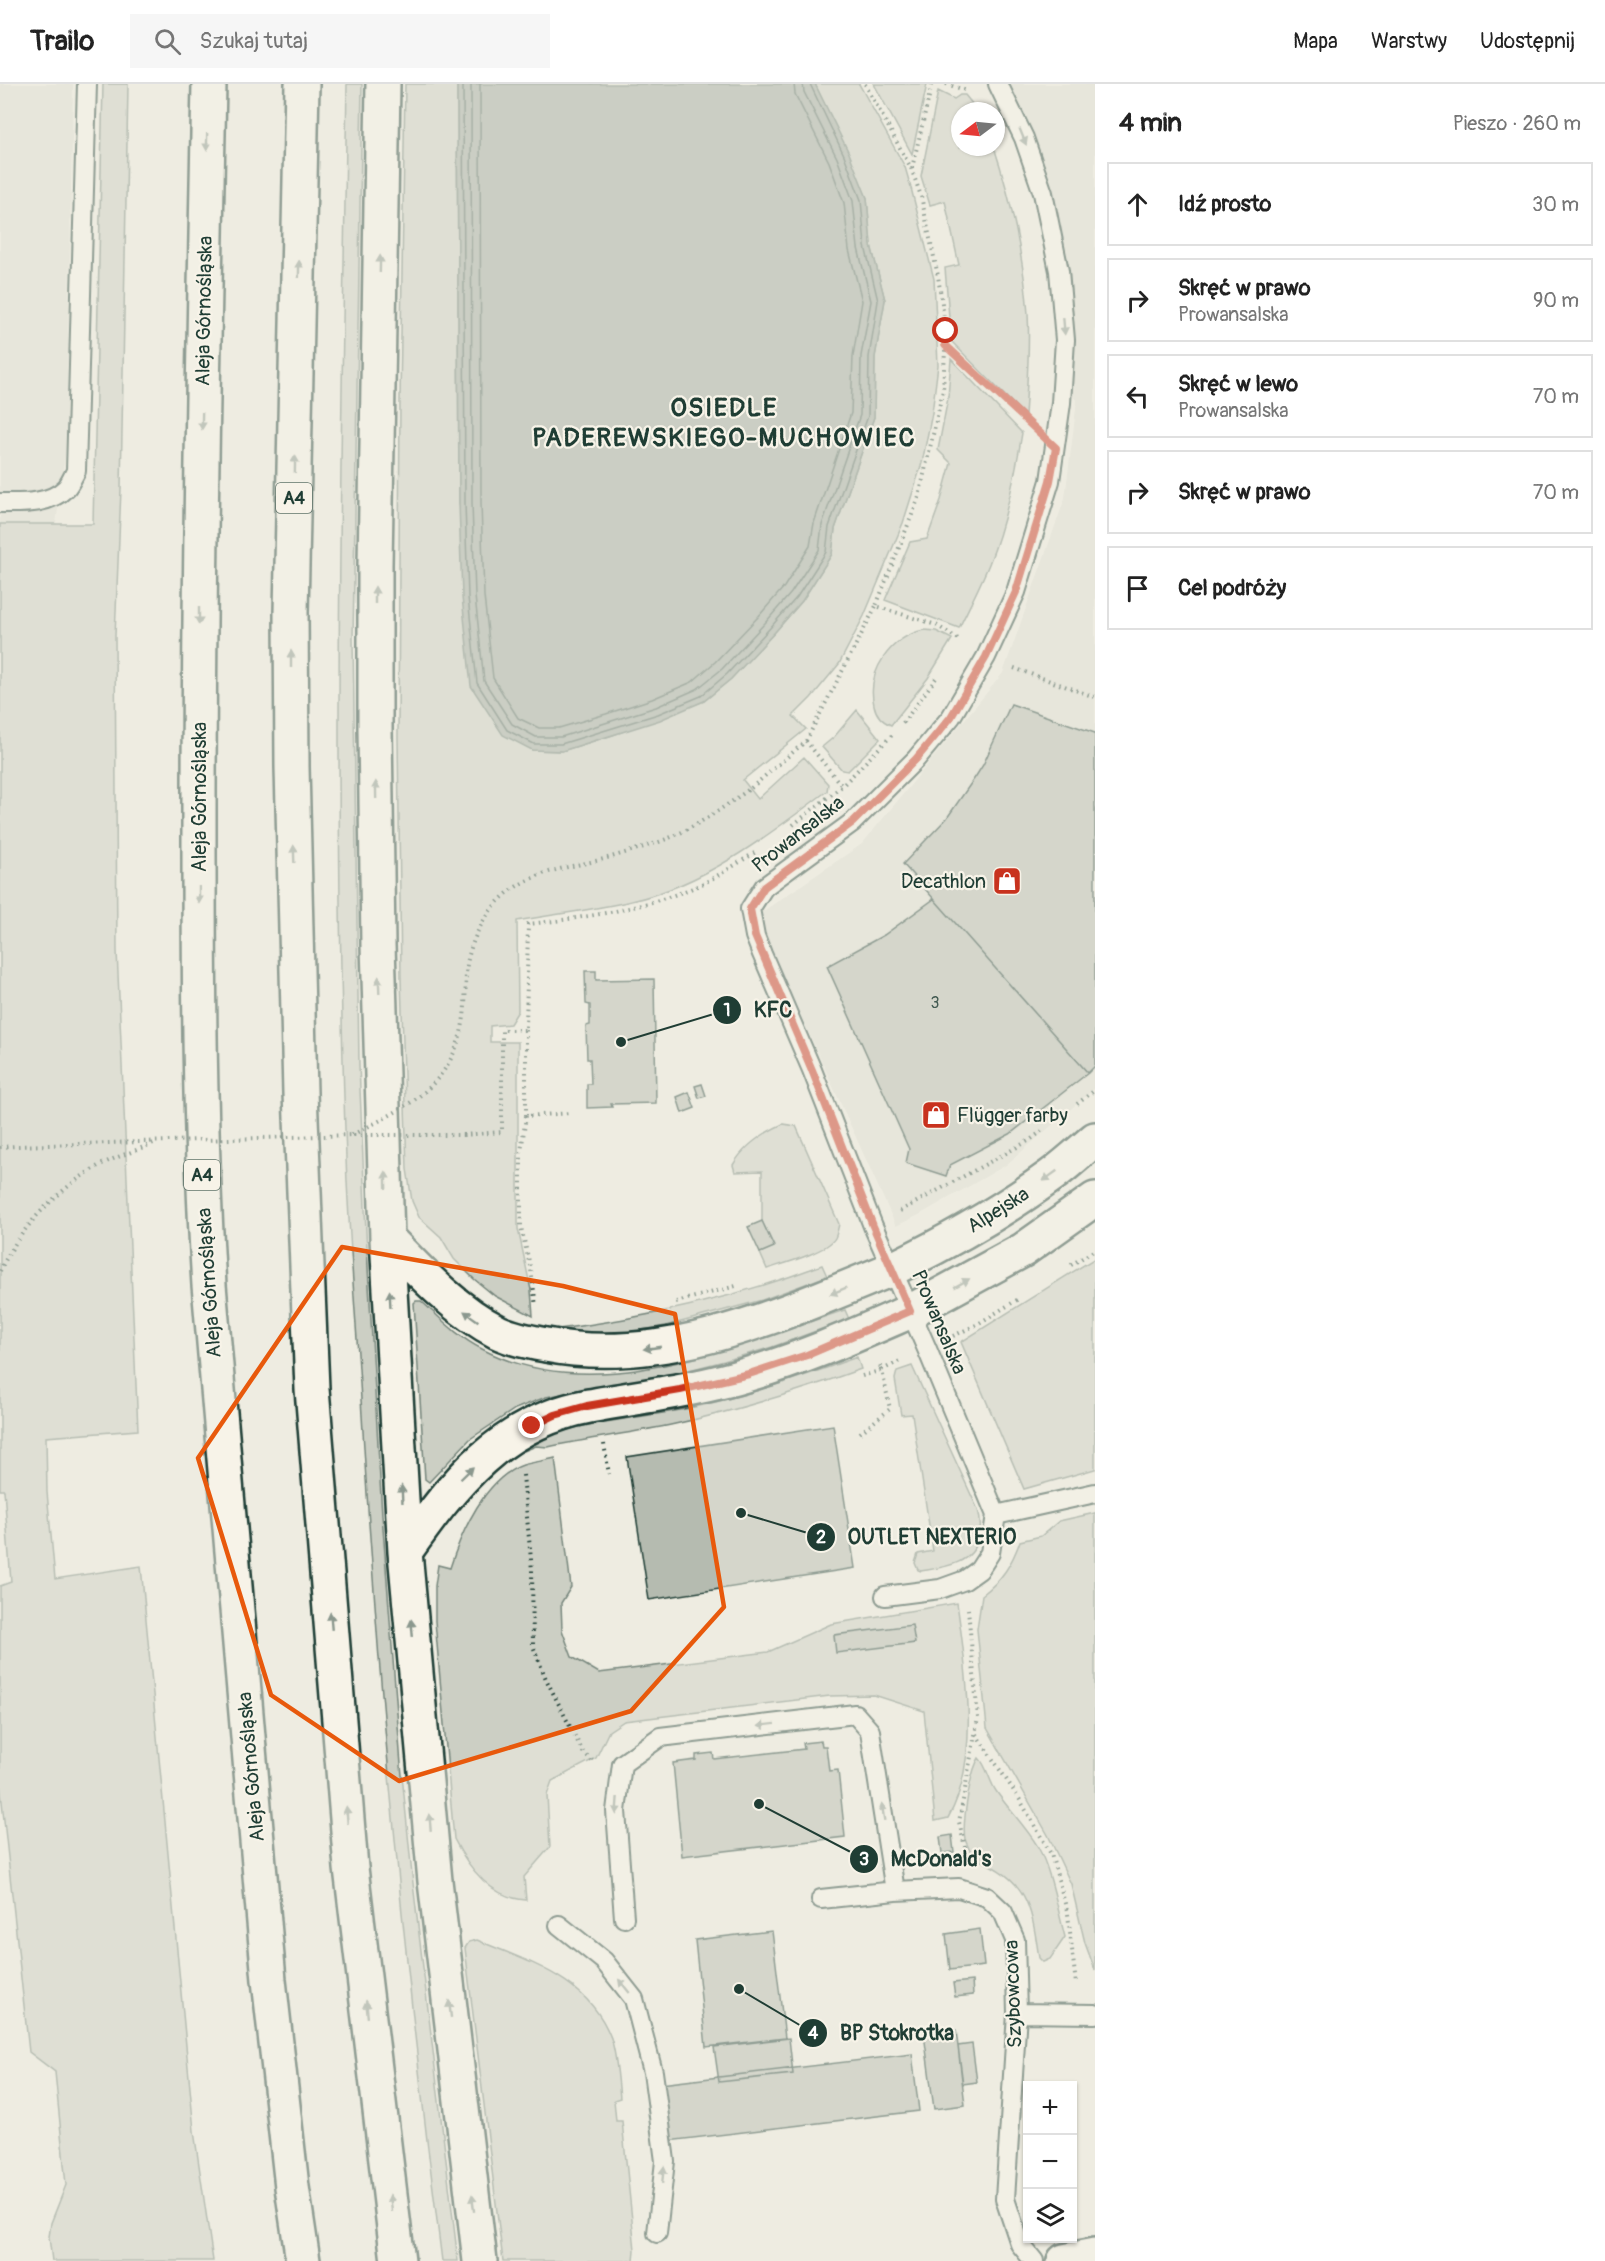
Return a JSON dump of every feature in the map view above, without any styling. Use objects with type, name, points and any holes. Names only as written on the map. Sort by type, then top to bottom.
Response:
[{"type":"main road","name":"Aleja Górnośląska","points":[[208,84],[199,572],[199,1031],[202,1190],[269,1980],[292,2187],[303,2261]]},
{"type":"main road","name":"A4","points":[[302,84],[291,613],[292,767],[300,1093],[312,1389],[351,1868],[398,2261]]},
{"type":"main road","points":[[383,84],[375,576],[375,728],[378,945],[387,1238],[405,1552],[435,1881],[480,2261]]},
{"type":"main road","name":"Alpejska","points":[[387,1238],[441,1291],[471,1316],[500,1333],[524,1341],[573,1350],[629,1351],[670,1345],[734,1329],[892,1269],[937,1248],[1015,1200],[1053,1174],[1095,1139]]},
{"type":"main road","points":[[405,1552],[442,1500],[463,1476],[508,1438],[555,1415],[587,1406],[647,1397],[749,1374],[807,1355],[910,1311],[1023,1250],[1095,1199]]},
{"type":"main road","points":[[1064,2261],[1095,2255]]},
{"type":"lane","points":[[0,503],[36,503],[50,498],[66,488],[76,471],[87,84]]},
{"type":"lane","name":"Prowansalska","points":[[996,1515],[927,1348],[873,1226],[812,1070],[762,954],[755,936],[750,909],[764,887],[853,822],[916,759],[951,717],[986,657],[1016,592],[1050,481],[1056,448],[1065,340],[1059,270],[1039,182],[1024,138],[998,84]]},
{"type":"lane","points":[[885,1596],[940,1588],[965,1580],[979,1570],[990,1553],[996,1515],[1095,1492]]},
{"type":"lane","points":[[624,1918],[616,1811],[622,1764],[660,1737],[855,1714],[870,1731],[895,1891]]},
{"type":"lane","name":"Szybowcowa","points":[[821,1899],[895,1891],[959,1888],[987,1897],[1003,1912],[1014,1940],[1017,2013],[1005,2199],[1020,2244],[1034,2261]]},
{"type":"lane","points":[[559,1925],[604,1961],[634,1999],[653,2072],[665,2161],[657,2233]]},
{"type":"lane","points":[[1017,2013],[1087,2014]]},
{"type":"path","points":[[352,1135],[398,1110],[423,1093],[441,1074],[453,1056],[464,1025],[465,982],[471,948],[489,911],[503,896],[519,884],[544,872],[601,860],[659,842],[696,825],[751,788],[806,741],[876,606],[918,497],[943,390],[946,331],[938,276],[921,196],[911,168],[866,84]]},
{"type":"path","points":[[911,168],[932,84]]},
{"type":"path","points":[[945,345],[1056,448]]},
{"type":"path","points":[[876,606],[936,625],[986,657],[1095,697]]},
{"type":"path","points":[[791,826],[842,786],[898,730],[943,669]]},
{"type":"path","points":[[806,741],[842,786]]},
{"type":"path","points":[[536,1309],[531,1270],[521,1227],[521,1152],[526,1116],[525,1030],[528,924],[619,912],[696,886],[766,847]]},
{"type":"path","points":[[0,1147],[352,1135],[463,1135],[502,1132],[502,1030],[525,1030]]},
{"type":"path","points":[[1076,1104],[1095,1090]]},
{"type":"path","points":[[526,1116],[571,1113]]},
{"type":"path","points":[[873,1226],[1030,1140],[1049,1126]]},
{"type":"path","points":[[0,1270],[15,1242],[55,1198],[101,1165],[156,1142]]},
{"type":"path","points":[[1065,1270],[1095,1250]]},
{"type":"path","points":[[670,1303],[744,1284]]},
{"type":"path","points":[[860,1433],[890,1409],[882,1370],[976,1325],[1025,1294]]},
{"type":"path","points":[[604,1444],[609,1474]]},
{"type":"path","points":[[521,1467],[532,1570],[532,1646],[582,1752],[620,1785]]},
{"type":"path","points":[[959,1888],[969,1856],[959,1822],[978,1718],[965,1580]]},
{"type":"path","points":[[975,1733],[1020,1800],[1051,1854],[1068,1914],[1087,2014]]},
{"type":"highlighted area","points":[[342,1247],[563,1286],[675,1314],[724,1607],[631,1711],[399,1781],[271,1695],[198,1458]]},
{"type":"shaded area","points":[[0,84],[73,84],[66,448],[56,524],[0,524]]},
{"type":"shaded area","points":[[103,84],[128,84],[121,489],[115,636],[117,951],[138,1430],[46,1437],[47,1492],[55,1579],[141,1566],[194,2131],[213,2261],[52,2261],[49,2237],[51,2223],[66,2185],[55,2072],[29,2052],[0,1783],[0,1586],[11,1582],[4,1490],[0,1490],[0,524],[93,524]]},
{"type":"shaded area","points":[[347,84],[362,84],[353,639],[359,1065],[366,1232],[382,1515],[401,1765],[458,2261],[442,2261],[416,2046],[384,1723],[347,1188],[342,1024],[339,755]]},
{"type":"shaded area","points":[[405,84],[457,84],[459,503],[532,750],[562,751],[613,735],[704,701],[731,679],[802,601],[832,554],[835,529],[874,417],[875,357],[885,300],[871,245],[867,198],[815,84],[859,84],[905,167],[934,279],[938,365],[932,413],[922,463],[903,523],[864,616],[839,664],[793,716],[806,729],[743,780],[758,799],[804,757],[828,784],[827,791],[759,841],[710,871],[684,883],[631,901],[517,921],[518,1011],[510,1024],[490,1026],[490,1042],[518,1042],[518,1229],[531,1290],[533,1316],[495,1296],[454,1259],[441,1237],[419,1217],[412,1201],[407,1169],[401,978],[398,736]]},
{"type":"shaded area","points":[[874,84],[927,84],[912,154]]},
{"type":"shaded area","points":[[986,84],[1095,84],[1095,1088],[1006,1165],[896,1226],[756,916],[862,844],[1003,673],[1065,498],[1077,401],[1072,395],[1071,297],[1045,198],[1005,121],[1005,102],[995,102]]},
{"type":"shaded area","points":[[938,91],[954,99],[965,95],[971,102],[951,102],[951,156],[997,156],[1020,251],[1028,314],[1025,416],[951,341],[945,268],[959,265],[945,201],[930,205],[921,176]]},
{"type":"shaded area","points":[[951,359],[1022,433],[1013,483],[995,548],[959,628],[885,600],[910,542],[927,539],[941,500],[951,463],[938,450],[948,398]]},
{"type":"shaded area","points":[[924,630],[936,631],[952,639],[928,678],[891,725],[884,722],[876,712],[874,705],[872,692],[878,668],[884,657],[901,640]]},
{"type":"shaded area","points":[[857,710],[880,739],[848,771],[842,770],[822,747],[834,737]]},
{"type":"shaded area","points":[[783,1124],[796,1126],[839,1224],[835,1238],[823,1248],[767,1269],[760,1253],[774,1246],[762,1221],[762,1171],[735,1172],[733,1165],[755,1141]]},
{"type":"shaded area","points":[[1095,1258],[1095,1469],[1024,1489],[961,1342]]},
{"type":"shaded area","points":[[822,1265],[827,1276],[762,1300],[666,1326],[606,1336],[551,1330],[621,1320],[689,1306],[755,1288]]},
{"type":"shaded area","points":[[421,1301],[457,1333],[482,1349],[525,1366],[570,1373],[617,1372],[664,1365],[712,1354],[845,1310],[849,1319],[772,1347],[724,1361],[681,1372],[546,1397],[515,1409],[470,1439],[429,1482],[425,1479],[414,1303]]},
{"type":"shaded area","points":[[857,1357],[861,1369],[746,1406],[659,1427],[521,1450],[556,1433],[577,1427],[729,1399],[793,1380]]},
{"type":"shaded area","points":[[912,1366],[980,1517],[979,1538],[970,1554],[948,1566],[921,1571],[915,1563],[918,1554],[933,1551],[912,1414],[901,1415],[895,1379],[897,1371]]},
{"type":"shaded area","points":[[555,1458],[571,1587],[561,1603],[562,1630],[572,1657],[599,1673],[768,1652],[831,1624],[957,1603],[967,1684],[968,1742],[965,1769],[958,1795],[948,1818],[935,1821],[924,1711],[874,1695],[830,1696],[624,1721],[609,1731],[596,1758],[552,1781],[547,1795],[550,1847],[524,1877],[526,1900],[502,1894],[482,1879],[466,1860],[454,1839],[435,1621],[435,1586],[438,1565],[450,1568],[476,1508],[497,1482],[509,1472],[523,1465]]},
{"type":"shaded area","points":[[1095,1513],[1095,1970],[1085,1943],[1071,1884],[1048,1835],[987,1728],[977,1629],[982,1595],[1005,1571],[1020,1541],[1041,1536],[1059,1521]]},
{"type":"shaded area","points":[[979,1758],[996,1791],[1028,1832],[1043,1856],[1065,1937],[1050,1959],[1043,1962],[1039,1958],[1033,1923],[1024,1896],[1005,1875],[973,1857],[965,1839],[968,1798]]},
{"type":"shaded area","points":[[477,1940],[537,1965],[573,1987],[601,2018],[611,2038],[620,2098],[614,2100],[616,2121],[622,2121],[635,2250],[634,2261],[503,2261],[465,1948],[469,1942]]},
{"type":"water","points":[[457,84],[815,84],[849,153],[867,198],[871,245],[885,300],[875,357],[874,417],[835,529],[832,554],[802,601],[731,679],[704,701],[660,720],[562,751],[532,750],[503,735],[471,686],[462,597],[459,503]]},
{"type":"building","name":"Decathlon","points":[[1011,704],[1095,733],[1095,1066],[1088,1073],[903,864],[947,818],[976,776]]},
{"type":"building","points":[[934,899],[1088,1073],[1010,1134],[950,1165],[946,1176],[906,1163],[909,1149],[827,966],[884,935]]},
{"type":"building","points":[[585,971],[596,971],[596,980],[654,979],[656,1103],[611,1104],[612,1107],[587,1108],[587,1084],[591,1084],[590,1059],[587,1059],[586,1026],[590,1025],[590,1005],[586,1004]]},
{"type":"building","points":[[702,1084],[706,1096],[699,1098],[695,1086]]},
{"type":"building","points":[[689,1092],[695,1108],[682,1113],[677,1097]]},
{"type":"building","points":[[762,1221],[774,1247],[760,1253],[748,1227]]},
{"type":"building","points":[[833,1425],[855,1568],[649,1600],[627,1457]]},
{"type":"building","points":[[912,1625],[915,1643],[836,1653],[834,1635]]},
{"type":"building","points":[[821,1741],[822,1746],[826,1746],[829,1771],[838,1770],[845,1837],[682,1856],[673,1763],[696,1760],[696,1755],[713,1753],[714,1759],[804,1749],[803,1743]]},
{"type":"building","points":[[952,1835],[954,1852],[942,1853],[940,1837]]},
{"type":"building","points":[[980,1929],[984,1966],[950,1970],[946,1934]]},
{"type":"building","points":[[772,1931],[785,2038],[706,2047],[695,1940]]},
{"type":"building","points":[[972,1981],[973,1995],[955,1997],[953,1983]]},
{"type":"building","points":[[956,2030],[965,2105],[934,2109],[924,2034]]},
{"type":"building","points":[[789,2038],[793,2074],[719,2082],[714,2047]]},
{"type":"building","points":[[972,2044],[977,2082],[963,2084],[958,2046]]},
{"type":"building","points":[[912,2054],[919,2111],[668,2141],[661,2084]]},
{"type":"place","name":"Decathlon","points":[[1007,881]]},
{"type":"place","name":"KFC","points":[[621,1042]]},
{"type":"place","name":"Flügger farby","points":[[936,1115]]},
{"type":"place","name":"OUTLET NEXTERIO","points":[[741,1513]]},
{"type":"place","name":"McDonald's","points":[[759,1804]]},
{"type":"place","name":"BP Stokrotka","points":[[739,1989]]},
{"type":"district","name":"OSIEDLE PADEREWSKIEGO-MUCHOWIEC","points":[[724,423]]},
{"type":"route","points":[[532,1426],[555,1415],[587,1406],[636,1399],[749,1374],[807,1355],[910,1311],[755,936],[750,909],[764,887],[853,822],[916,759],[951,717],[986,657],[1016,592],[1050,481],[1056,448],[945,345],[946,331]]}]
